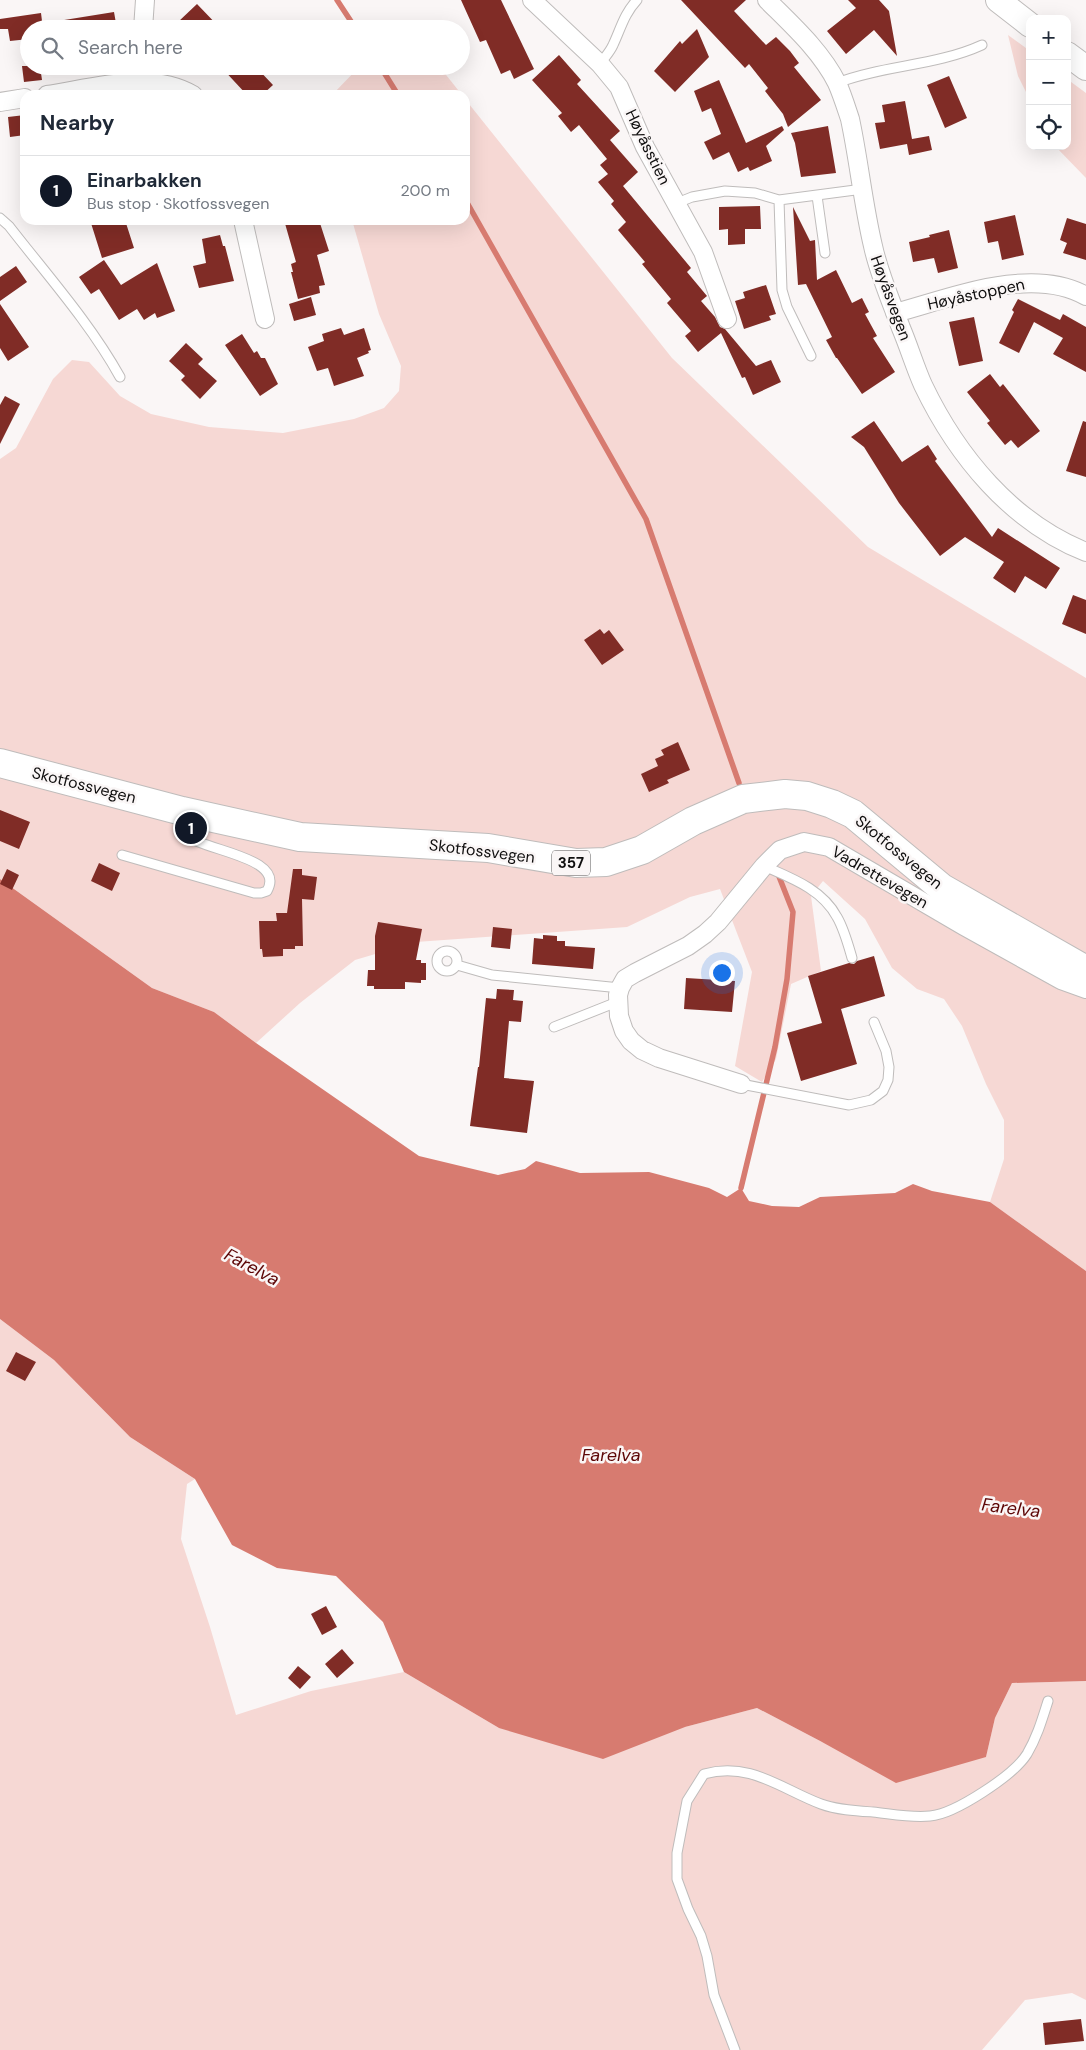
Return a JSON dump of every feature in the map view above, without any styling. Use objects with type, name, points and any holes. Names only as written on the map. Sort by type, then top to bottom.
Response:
[{"type":"main road","name":"Skotfossvegen","points":[[0,763],[182,811],[300,837],[488,848],[556,861],[592,864],[606,862],[642,850],[693,821],[744,799],[785,794],[807,796],[832,804],[853,814],[942,888],[1086,970]]},
{"type":"street","points":[[144,20],[145,0]]},
{"type":"street","name":"Høyåsstien","points":[[532,0],[600,64],[619,87],[645,147],[703,252],[727,319]]},
{"type":"street","name":"Høyåsvegen","points":[[767,0],[808,43],[837,83],[850,119],[873,246],[895,313],[922,383],[951,435],[979,474],[1026,517],[1049,533],[1086,552]]},
{"type":"street","points":[[998,0],[1026,22]]},
{"type":"street","points":[[1071,57],[1086,68]]},
{"type":"street","points":[[69,90],[136,75]]},
{"type":"street","points":[[143,75],[185,90]]},
{"type":"street","points":[[0,102],[20,99]]},
{"type":"street","points":[[244,225],[265,319]]},
{"type":"street","name":"Høyåstoppen","points":[[895,313],[964,294],[1024,282],[1042,282],[1062,286],[1086,296]]},
{"type":"street","name":"Vadrettevegen","points":[[619,994],[625,979],[688,946],[705,934],[729,910],[764,866],[780,850],[804,842],[829,847],[1061,980],[1086,989]]},
{"type":"street","points":[[619,994],[618,1016],[624,1031],[631,1041],[642,1050],[674,1063],[741,1084]]},
{"type":"lane","points":[[600,64],[613,46],[622,21],[637,0]]},
{"type":"lane","points":[[837,83],[855,76],[945,58],[964,53],[982,45]]},
{"type":"lane","points":[[677,203],[692,197],[725,191],[755,193],[779,200],[863,189]]},
{"type":"lane","points":[[817,196],[825,253]]},
{"type":"lane","points":[[779,200],[782,290],[787,307],[811,356]]},
{"type":"lane","points":[[0,218],[20,240],[85,324],[120,377]]},
{"type":"lane","points":[[122,855],[254,893],[267,891],[270,880],[268,872],[263,867],[244,857],[186,835],[181,826],[182,811]]},
{"type":"lane","points":[[764,866],[807,886],[822,899],[837,916],[852,958]]},
{"type":"lane","points":[[457,965],[492,975],[542,980],[619,994]]},
{"type":"lane","name":"Vadrettevegen","points":[[554,1026],[619,994]]},
{"type":"lane","points":[[741,1084],[849,1105],[871,1100],[883,1090],[888,1080],[889,1067],[886,1051],[874,1022]]},
{"type":"lane","points":[[735,2050],[714,1995],[707,1956],[701,1936],[688,1909],[678,1879],[677,1852],[687,1801],[695,1785],[704,1774],[720,1769],[742,1771],[771,1780],[822,1804],[906,1816],[931,1816],[947,1812],[995,1784],[1026,1756],[1039,1731],[1048,1701]]},
{"type":"shaded area","points":[[1008,35],[1026,48],[1026,92],[1018,76]]},
{"type":"shaded area","points":[[351,75],[446,75],[458,90],[337,90]]},
{"type":"shaded area","points":[[1071,82],[1086,93],[1086,178],[1059,150],[1071,150]]},
{"type":"shaded area","points":[[470,105],[672,358],[868,547],[1086,678],[1086,1271],[990,1202],[1004,1159],[1004,1120],[986,1084],[962,1026],[944,999],[917,989],[892,968],[865,919],[823,881],[811,896],[821,971],[791,984],[776,1059],[762,1082],[735,1066],[752,972],[720,889],[690,897],[627,927],[416,942],[355,960],[300,1003],[256,1043],[214,1012],[152,988],[0,879],[0,459],[16,448],[53,379],[72,360],[89,362],[120,396],[151,414],[209,427],[283,433],[354,419],[384,408],[399,391],[401,366],[379,314],[353,225],[470,225]]},
{"type":"shaded area","points":[[0,1319],[54,1360],[130,1437],[195,1479],[187,1484],[181,1539],[236,1715],[311,1691],[404,1672],[499,1728],[685,1727],[757,1708],[822,1742],[986,1757],[995,1718],[1012,1683],[1086,1681],[1086,2000],[1072,1993],[1025,2000],[982,2050],[0,2050]]},
{"type":"water","name":"Farelva","points":[[0,879],[152,988],[214,1012],[419,1156],[498,1175],[525,1169],[536,1161],[580,1173],[649,1172],[709,1188],[727,1197],[741,1188],[749,1201],[772,1206],[799,1207],[820,1197],[895,1193],[913,1184],[932,1191],[990,1202],[1086,1271],[1086,1681],[1012,1683],[995,1718],[986,1757],[896,1783],[757,1708],[685,1727],[603,1759],[499,1728],[404,1672],[383,1622],[336,1576],[277,1568],[232,1545],[195,1479],[130,1437],[54,1360],[0,1319]]},
{"type":"building","points":[[461,0],[501,0],[534,69],[514,79],[510,70],[501,74],[486,40],[480,42]]},
{"type":"building","points":[[681,0],[746,0],[734,11],[766,45],[776,37],[790,51],[799,63],[794,67],[821,100],[788,127],[783,114],[765,91],[768,88],[749,64],[745,68]]},
{"type":"building","points":[[848,0],[879,0],[889,11],[897,56],[874,30],[846,54],[827,31],[856,8]]},
{"type":"building","points":[[197,4],[212,20],[180,20]]},
{"type":"building","points":[[114,12],[115,20],[64,20]]},
{"type":"building","points":[[41,13],[42,20],[20,20],[20,40],[10,41],[8,29],[0,29],[0,19]]},
{"type":"building","points":[[697,29],[709,57],[675,92],[654,71],[680,41],[682,44]]},
{"type":"building","points":[[559,55],[581,80],[577,84],[620,131],[610,140],[638,172],[623,186],[691,268],[687,272],[707,296],[701,301],[715,317],[720,327],[725,329],[756,366],[771,360],[781,382],[753,395],[745,377],[742,378],[721,333],[698,352],[685,336],[691,331],[667,303],[671,299],[642,264],[645,262],[618,230],[626,222],[611,204],[614,201],[598,182],[608,174],[600,165],[607,159],[579,125],[571,132],[558,116],[562,113],[532,80]]},
{"type":"building","points":[[23,75],[41,75],[42,80],[24,82]]},
{"type":"building","points":[[228,75],[264,75],[273,85],[268,90],[242,90]]},
{"type":"building","points":[[949,76],[967,118],[945,128],[927,85]]},
{"type":"building","points":[[719,80],[746,143],[782,126],[784,130],[766,146],[772,161],[750,171],[748,167],[738,172],[729,152],[713,160],[704,142],[721,134],[711,108],[702,112],[694,91]]},
{"type":"building","points":[[905,101],[912,139],[929,136],[932,150],[909,155],[907,144],[880,149],[875,123],[885,122],[882,105]]},
{"type":"building","points":[[20,116],[20,136],[10,137],[8,117]]},
{"type":"building","points":[[828,126],[836,173],[801,177],[795,143],[791,133]]},
{"type":"building","points":[[760,206],[761,229],[745,229],[745,244],[728,245],[728,229],[719,230],[719,207]]},
{"type":"building","points":[[793,207],[810,241],[815,240],[817,280],[836,270],[852,303],[862,298],[869,312],[865,314],[877,336],[873,338],[895,372],[862,394],[836,358],[826,340],[832,337],[806,284],[798,285]]},
{"type":"building","points":[[1015,215],[1024,255],[1002,260],[998,241],[988,243],[984,222]]},
{"type":"building","points":[[1067,218],[1086,224],[1086,260],[1063,253],[1067,243],[1060,240]]},
{"type":"building","points":[[92,225],[127,225],[134,248],[102,258]]},
{"type":"building","points":[[285,225],[321,225],[329,251],[317,255],[325,285],[319,286],[320,293],[298,299],[291,272],[293,272],[291,264],[296,262]]},
{"type":"building","points":[[949,230],[958,268],[938,273],[934,258],[913,262],[909,242]]},
{"type":"building","points":[[220,235],[223,246],[225,246],[234,281],[199,288],[193,266],[206,263],[202,239]]},
{"type":"building","points":[[104,260],[121,285],[157,263],[175,311],[157,318],[155,313],[144,320],[137,309],[119,320],[99,289],[91,294],[79,277]]},
{"type":"building","points":[[16,266],[27,282],[0,301],[0,277]]},
{"type":"building","points":[[766,285],[776,314],[769,316],[771,320],[744,329],[735,301],[745,298],[743,292]]},
{"type":"building","points":[[311,297],[316,315],[294,321],[289,304]]},
{"type":"building","points":[[1018,299],[1060,320],[1063,314],[1086,327],[1086,372],[1053,354],[1063,338],[1034,322],[1019,353],[999,343]]},
{"type":"building","points":[[0,304],[29,347],[8,361],[0,348]]},
{"type":"building","points":[[974,317],[983,361],[959,366],[949,322]]},
{"type":"building","points":[[341,328],[344,335],[364,328],[371,350],[368,351],[369,353],[357,358],[364,376],[334,386],[328,368],[317,371],[308,347],[324,341],[322,334]]},
{"type":"building","points":[[242,334],[254,353],[257,351],[261,358],[265,358],[278,384],[260,396],[225,345]]},
{"type":"building","points":[[186,343],[203,359],[198,364],[217,381],[200,399],[181,380],[185,376],[169,361]]},
{"type":"building","points":[[990,374],[1000,387],[1003,384],[1040,431],[1018,448],[1011,440],[1005,445],[987,423],[990,421],[967,392]]},
{"type":"building","points":[[5,396],[20,404],[0,444],[0,405]]},
{"type":"building","points":[[874,421],[902,462],[928,445],[937,459],[935,461],[992,537],[998,528],[1060,568],[1046,589],[1025,576],[1015,593],[993,578],[1004,562],[965,537],[940,556],[899,503],[864,447],[851,437]]},
{"type":"building","points":[[1083,421],[1086,422],[1086,477],[1066,471]]},
{"type":"building","points":[[1073,595],[1086,600],[1086,634],[1062,624]]},
{"type":"building","points":[[600,629],[604,634],[609,630],[624,650],[602,665],[584,640]]},
{"type":"building","points":[[678,742],[690,770],[667,780],[669,783],[649,792],[641,774],[658,766],[655,759],[664,755],[661,750]]},
{"type":"building","points":[[0,810],[30,822],[19,849],[0,841]]},
{"type":"building","points":[[99,863],[120,873],[112,891],[91,881]]},
{"type":"building","points":[[7,869],[19,875],[12,890],[0,884]]},
{"type":"building","points":[[293,869],[302,869],[302,875],[317,877],[314,900],[302,899],[303,946],[295,946],[295,949],[283,949],[283,956],[263,957],[262,949],[260,949],[259,921],[277,921],[276,913],[287,913]]},
{"type":"building","points":[[378,922],[422,929],[416,960],[426,963],[426,980],[421,980],[421,983],[405,982],[405,989],[374,989],[374,986],[367,986],[368,970],[375,970],[375,936]]},
{"type":"building","points":[[493,927],[512,929],[510,949],[491,947]]},
{"type":"building","points":[[543,935],[557,936],[557,941],[565,941],[565,946],[595,948],[593,969],[532,964],[534,938],[543,939]]},
{"type":"building","points":[[874,956],[885,996],[841,1009],[857,1064],[801,1081],[787,1033],[822,1023],[808,976],[849,963],[854,964],[857,961]]},
{"type":"building","points":[[686,978],[735,981],[732,1012],[684,1009]]},
{"type":"building","points":[[497,989],[514,990],[513,1000],[523,1001],[521,1022],[509,1021],[504,1078],[534,1081],[527,1133],[470,1126],[479,1067],[486,998],[496,999]]},
{"type":"building","points":[[16,1352],[36,1362],[25,1381],[6,1371]]},
{"type":"building","points":[[326,1606],[337,1627],[322,1635],[311,1614]]},
{"type":"building","points":[[342,1649],[354,1663],[337,1678],[325,1664]]},
{"type":"building","points":[[298,1666],[311,1677],[300,1689],[288,1678]]},
{"type":"building","points":[[1081,2019],[1084,2041],[1045,2045],[1043,2023]]},
{"type":"waterway","points":[[337,0],[350,20]]},
{"type":"waterway","points":[[386,75],[395,90]]},
{"type":"waterway","points":[[470,208],[646,519],[739,783]]},
{"type":"waterway","points":[[741,1188],[775,1047],[787,979],[793,912],[778,874]]},
{"type":"place","name":"Einarbakken","points":[[191,828]]}]
